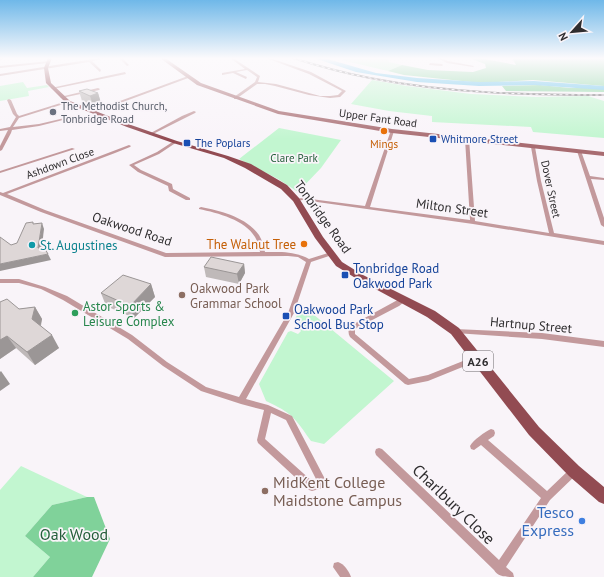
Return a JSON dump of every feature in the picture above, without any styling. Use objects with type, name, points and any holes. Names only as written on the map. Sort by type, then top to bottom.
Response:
[{"type":"main road","name":"Tonbridge Road","points":[[51,85],[68,102],[151,134],[226,157],[248,166],[284,187],[296,200],[330,254],[339,264],[360,277],[431,314],[455,331],[534,431],[574,471],[604,497]]},
{"type":"street","points":[[53,88],[69,85]]},
{"type":"street","points":[[92,112],[167,85]]},
{"type":"street","name":"Upper Fant Road","points":[[201,85],[278,112],[392,131],[604,154]]},
{"type":"street","points":[[235,98],[253,85]]},
{"type":"street","points":[[275,85],[328,97],[339,96],[344,91],[332,85]]},
{"type":"street","points":[[62,97],[98,89]]},
{"type":"street","points":[[9,100],[15,114],[18,117]]},
{"type":"street","points":[[8,129],[12,128],[18,117],[68,102]]},
{"type":"street","points":[[151,134],[169,126],[175,120],[194,112]]},
{"type":"street","points":[[0,130],[39,125],[73,117]]},
{"type":"street","points":[[0,150],[7,138],[10,130],[8,129]]},
{"type":"street","points":[[368,208],[392,131]]},
{"type":"street","points":[[467,139],[473,222]]},
{"type":"street","points":[[175,142],[158,153],[132,165],[136,170],[161,179],[170,185],[171,190],[188,199]]},
{"type":"street","name":"Dover Street","points":[[534,147],[539,181],[552,235]]},
{"type":"street","name":"Ashdown Close","points":[[1,194],[44,178],[77,168],[128,148]]},
{"type":"street","points":[[0,172],[73,149]]},
{"type":"street","points":[[579,151],[604,224]]},
{"type":"street","points":[[588,177],[604,179]]},
{"type":"street","name":"Oakwood Road","points":[[1,194],[50,214],[165,255],[264,254],[299,256],[309,261]]},
{"type":"street","name":"Milton Street","points":[[296,200],[303,199],[473,222],[604,243]]},
{"type":"street","points":[[201,208],[217,209],[250,228],[258,238],[264,254]]},
{"type":"street","points":[[241,401],[291,312],[309,261],[330,254]]},
{"type":"street","points":[[0,281],[19,281],[43,288],[65,298],[130,337],[165,364],[204,389],[268,408],[289,418],[323,484],[312,487],[261,440],[268,408]]},
{"type":"street","points":[[404,299],[352,328],[352,335],[408,382],[419,382],[450,371],[463,364]]},
{"type":"street","name":"Hartnup Street","points":[[455,331],[542,336],[604,344]]},
{"type":"street","points":[[491,433],[477,443],[547,497]]},
{"type":"street","name":"Charlbury Close","points":[[379,452],[509,577]]},
{"type":"street","points":[[500,569],[547,497],[574,471]]},
{"type":"street","points":[[338,567],[346,577]]},
{"type":"green space","points":[[25,85],[27,88],[47,85],[49,87],[28,91],[29,96],[0,101],[0,86]]},
{"type":"green space","points":[[368,85],[401,85],[471,94],[536,97],[588,96],[604,101],[604,138],[533,132],[531,127],[432,122],[432,116],[389,111],[351,104]]},
{"type":"green space","points":[[540,85],[570,88],[604,88],[604,92],[506,91],[502,86]]},
{"type":"green space","name":"Clare Park","points":[[279,128],[341,140],[321,168],[298,192],[278,179],[239,159]]},
{"type":"green space","points":[[302,305],[394,381],[324,444],[311,441],[292,417],[282,409],[266,401],[259,384],[288,332],[291,331],[298,334],[301,331],[294,321]]},
{"type":"green space","points":[[21,466],[87,497],[52,505],[25,536],[50,557],[33,577],[0,577],[0,490]]},
{"type":"green space","name":"Oak Wood","points":[[87,497],[94,497],[110,539],[92,577],[33,577],[50,557],[25,536],[52,505]]},
{"type":"building","points":[[87,89],[98,93],[90,96],[79,91]]},
{"type":"building","name":"St. Augustines","points":[[33,222],[33,224],[42,223],[38,248],[44,247],[48,254],[0,264],[0,237],[11,245],[17,243],[26,223]]},
{"type":"building","points":[[211,257],[244,264],[237,274],[204,267]]},
{"type":"building","points":[[123,275],[151,284],[130,306],[101,293]]},
{"type":"building","points":[[7,299],[19,309],[35,307],[32,319],[52,335],[27,352],[7,336],[0,340],[0,302]]},
{"type":"waterway","points":[[561,85],[604,88]]},
{"type":"railway","points":[[413,85],[516,94],[604,95]]},
{"type":"place","name":"The Methodist Church, Tonbridge Road","points":[[53,112]]},
{"type":"place","name":"Mings","points":[[384,131]]},
{"type":"place","name":"Whitmore Street","points":[[433,139]]},
{"type":"place","name":"The Poplars","points":[[187,143]]},
{"type":"place","name":"The Walnut Tree","points":[[304,244]]},
{"type":"place","name":"St. Augustines","points":[[32,245]]},
{"type":"place","name":"Tonbridge Road Oakwood Park","points":[[345,275]]},
{"type":"place","name":"Oakwood Park Grammar School","points":[[182,295]]},
{"type":"place","name":"Astor Sports & Leisure Complex","points":[[75,313]]},
{"type":"place","name":"Oakwood Park School Bus Stop","points":[[286,316]]},
{"type":"place","name":"MidKent College Maidstone Campus","points":[[265,491]]},
{"type":"place","name":"Tesco Express","points":[[582,521]]}]
